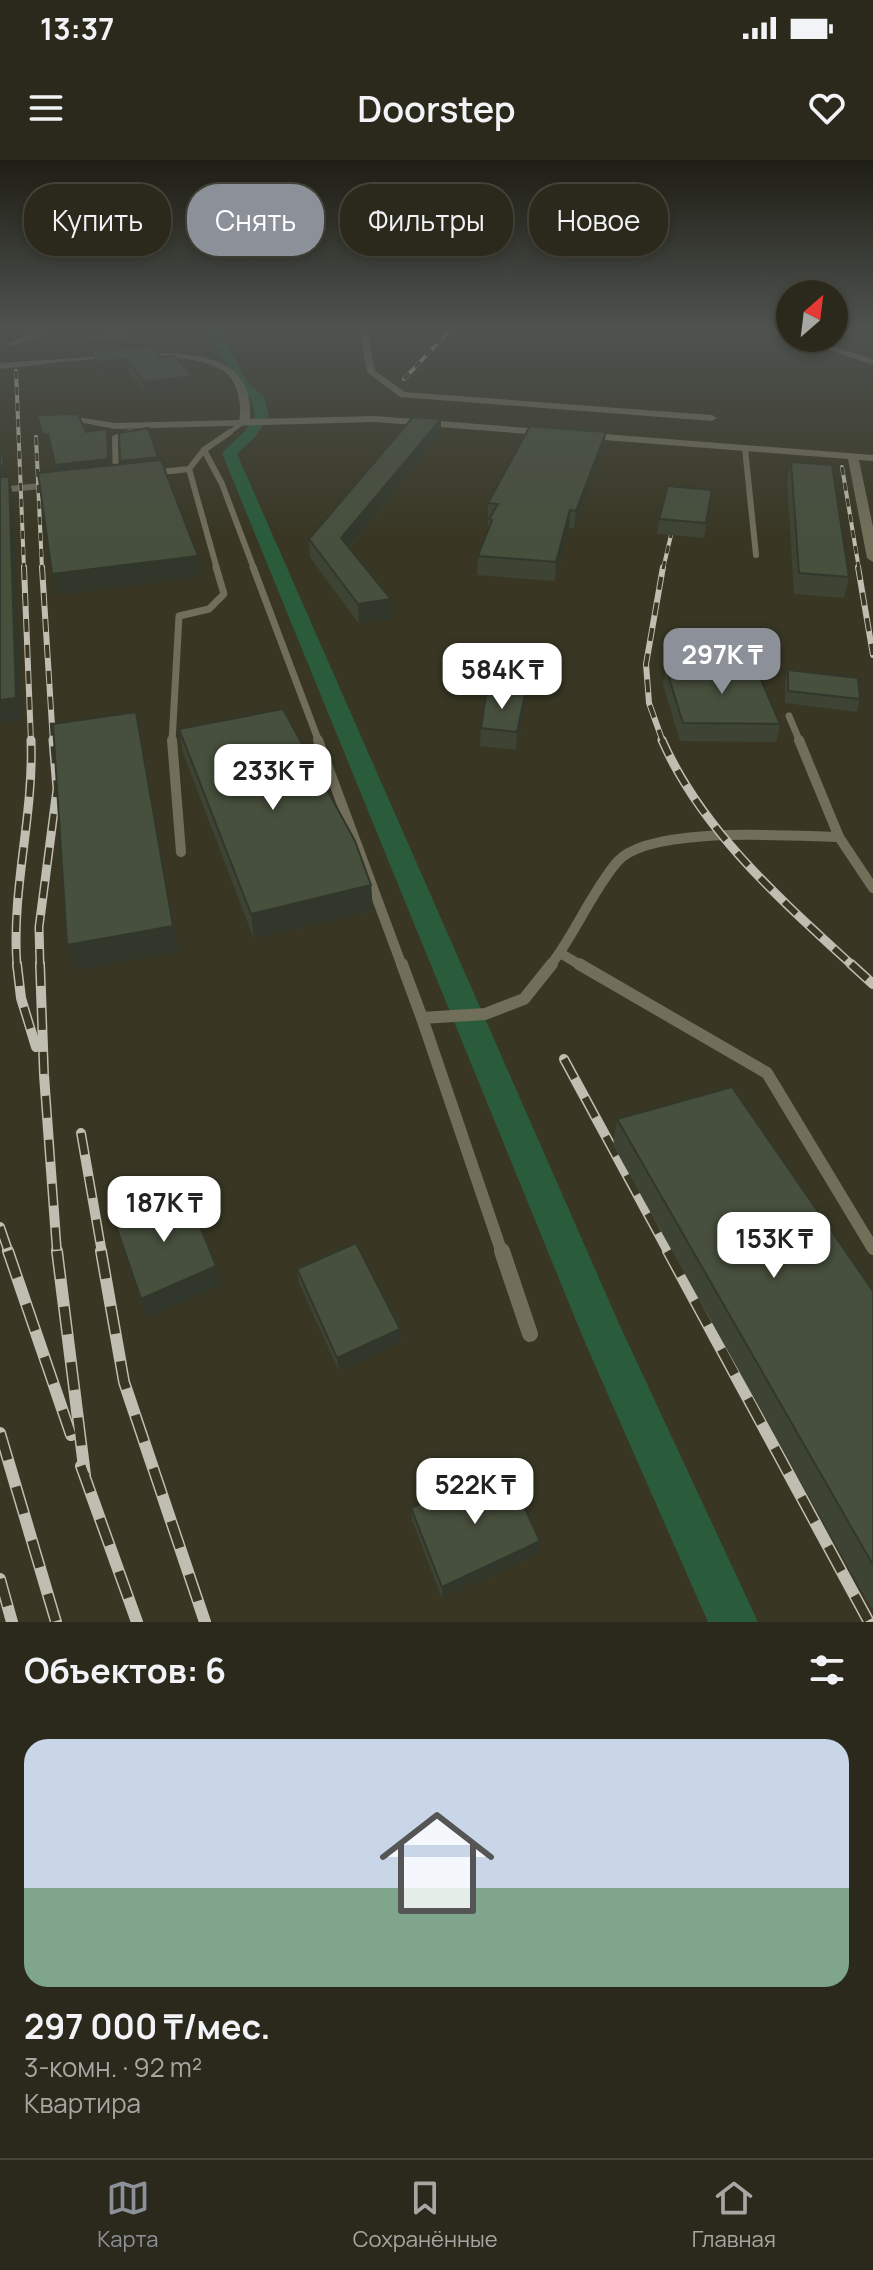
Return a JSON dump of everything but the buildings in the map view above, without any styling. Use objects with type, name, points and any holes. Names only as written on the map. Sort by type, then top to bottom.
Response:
[{"type":"street","points":[[241,424],[246,418],[243,396]]},
{"type":"street","points":[[419,396],[712,418]]},
{"type":"street","points":[[63,418],[115,426],[375,419],[873,458]]},
{"type":"street","points":[[853,456],[873,558]]},
{"type":"lane","points":[[140,474],[189,469],[204,450],[241,424]]},
{"type":"lane","points":[[116,477],[115,438],[160,425]]},
{"type":"lane","points":[[745,448],[756,555]]},
{"type":"lane","points":[[204,450],[222,484],[422,1018],[530,1334]]},
{"type":"lane","points":[[181,852],[171,757],[179,616],[209,609],[224,594],[189,469]]},
{"type":"lane","points":[[100,479],[128,476]]},
{"type":"lane","points":[[0,490],[53,485]]},
{"type":"lane","points":[[789,716],[839,837],[873,888]]},
{"type":"lane","points":[[422,1018],[485,1014],[524,999],[560,953],[618,860],[645,844],[724,835],[839,837]]},
{"type":"lane","points":[[560,953],[767,1073],[873,1249]]},
{"type":"waterway","points":[[256,396],[262,416],[250,434],[229,453],[605,1340],[733,1622]]},
{"type":"railway","points":[[17,396],[24,569]]},
{"type":"railway","points":[[36,437],[42,569]]},
{"type":"railway","points":[[842,467],[859,569]]},
{"type":"railway","points":[[663,569],[671,535]]},
{"type":"railway","points":[[24,567],[31,742]]},
{"type":"railway","points":[[42,567],[53,742]]},
{"type":"railway","points":[[663,567],[646,664],[649,703],[663,742]]},
{"type":"railway","points":[[858,567],[873,655]]},
{"type":"railway","points":[[40,966],[39,927],[57,789],[53,740]]},
{"type":"railway","points":[[17,966],[17,909],[29,797],[31,742]]},
{"type":"railway","points":[[663,742],[679,773],[721,834],[771,889],[853,966]]},
{"type":"railway","points":[[17,964],[21,998],[36,1047]]},
{"type":"railway","points":[[40,964],[44,1075],[57,1253]]},
{"type":"railway","points":[[851,964],[873,984]]},
{"type":"railway","points":[[564,1059],[669,1253]]},
{"type":"railway","points":[[81,1133],[102,1253]]},
{"type":"railway","points":[[0,1227],[9,1253]]},
{"type":"railway","points":[[8,1251],[71,1435]]},
{"type":"railway","points":[[57,1251],[85,1475]]},
{"type":"railway","points":[[101,1251],[124,1382],[205,1622]]},
{"type":"railway","points":[[668,1251],[869,1622]]},
{"type":"railway","points":[[0,1433],[56,1622]]},
{"type":"railway","points":[[81,1466],[137,1622]]},
{"type":"railway","points":[[0,1579],[12,1622]]}]
